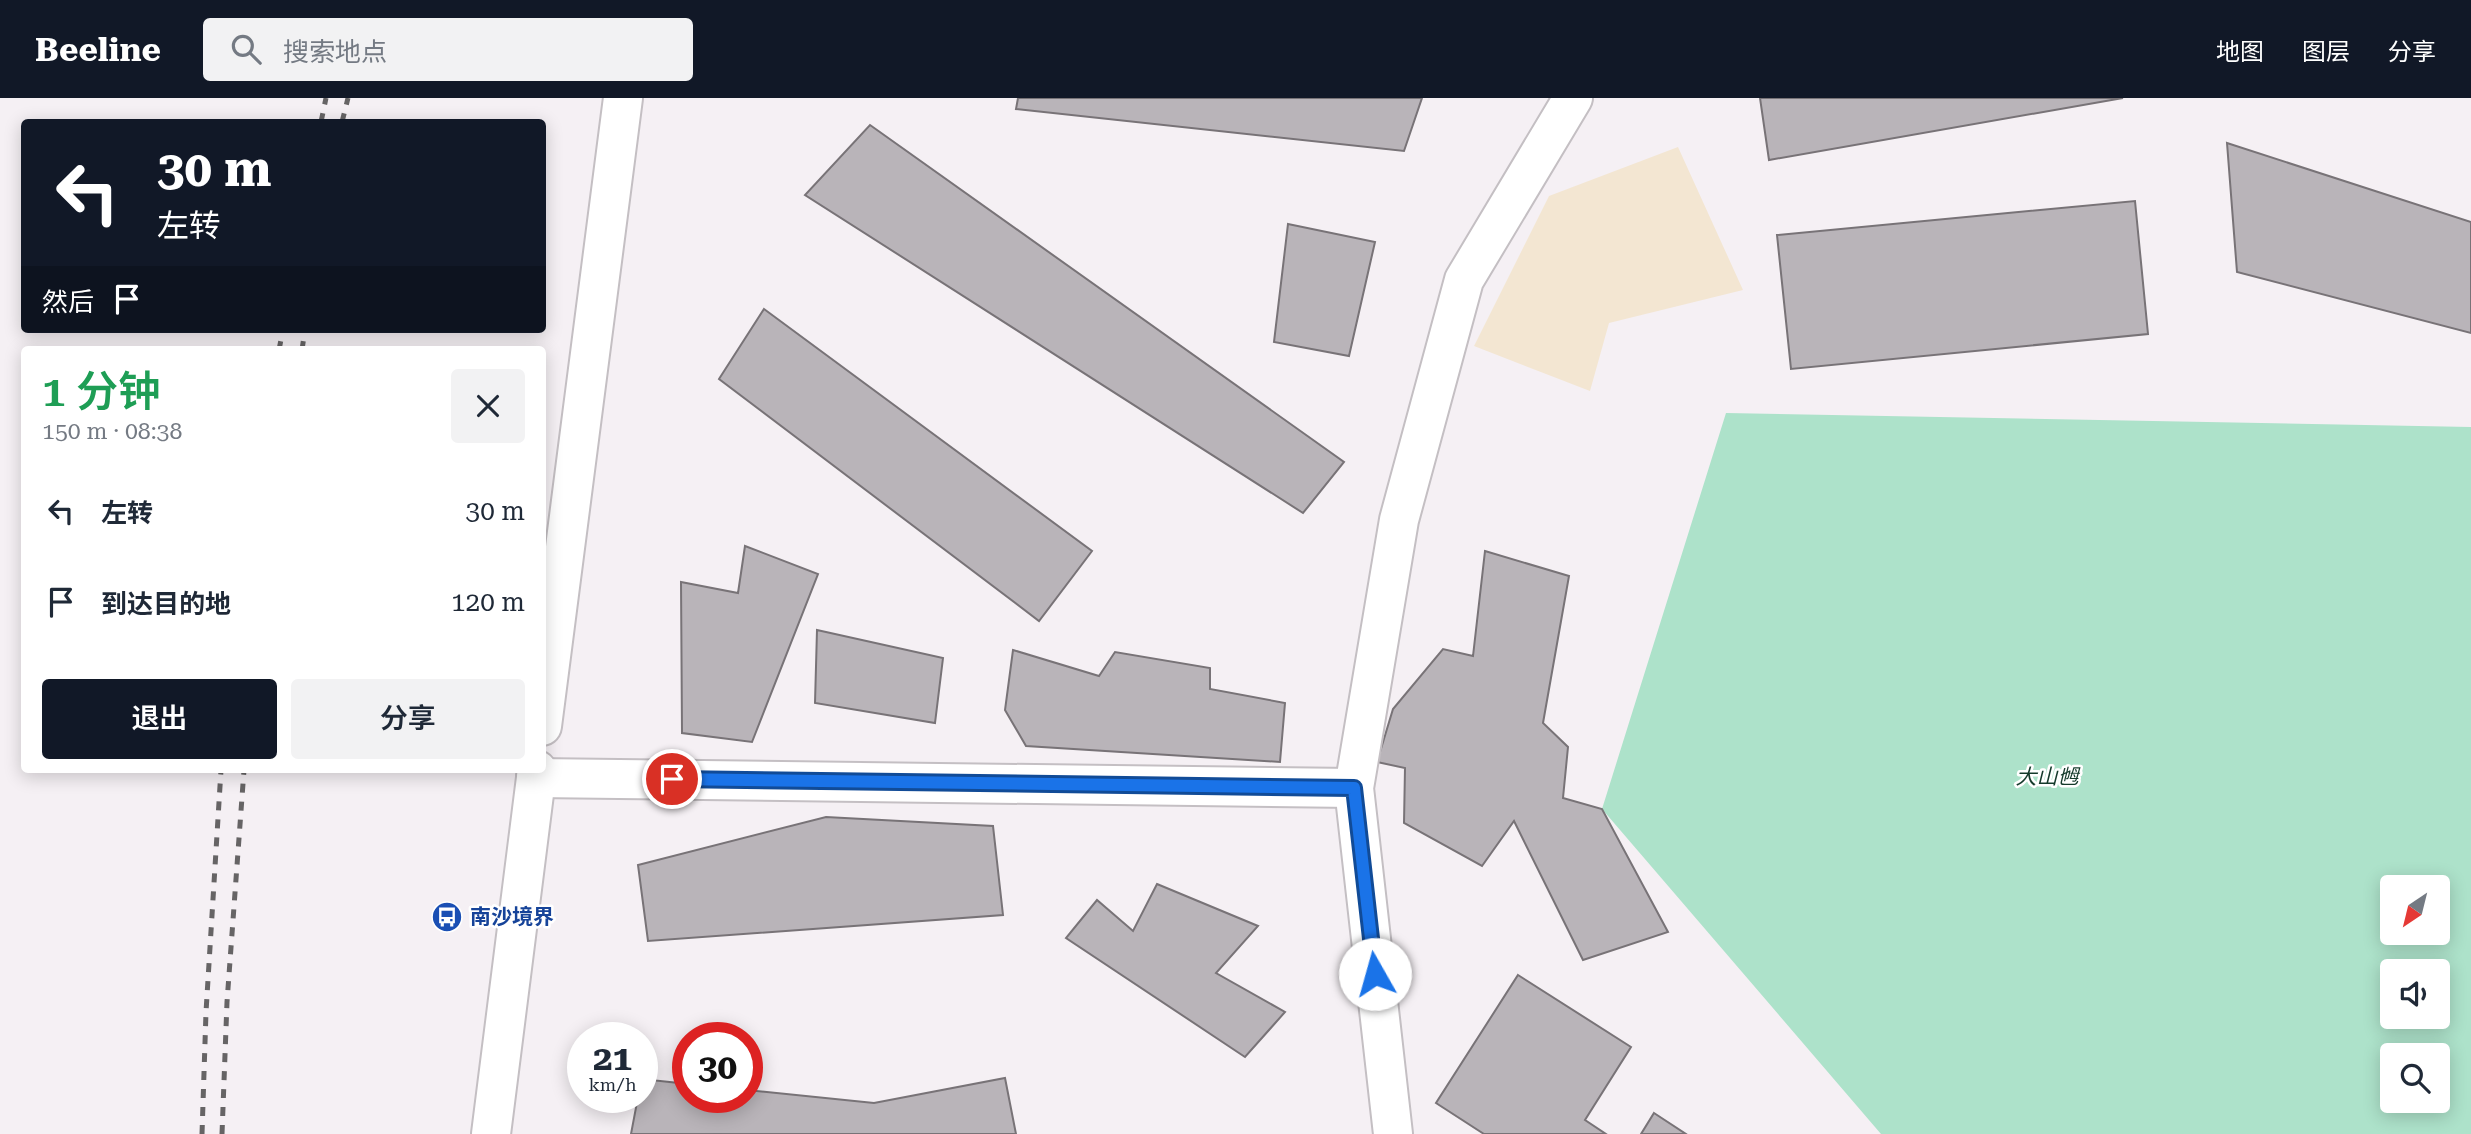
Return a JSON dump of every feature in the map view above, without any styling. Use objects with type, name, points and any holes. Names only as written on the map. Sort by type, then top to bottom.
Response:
[{"type":"street","points":[[546,695],[623,98]]},
{"type":"street","points":[[1392,1134],[1354,788],[1399,520],[1464,280],[1573,98]]},
{"type":"street","points":[[491,1134],[536,774],[1354,788]]},
{"type":"shaded area","points":[[1678,147],[1743,290],[1609,323],[1590,391],[1474,346],[1549,196]]},
{"type":"green space","name":"大山乸","points":[[1726,413],[2471,427],[2471,1134],[1881,1134],[1602,809]]},
{"type":"building","points":[[1018,98],[1422,98],[1404,151],[1016,109]]},
{"type":"building","points":[[1760,98],[2123,98],[1769,160]]},
{"type":"building","points":[[870,125],[1344,462],[1303,513],[805,195]]},
{"type":"building","points":[[2227,143],[2471,222],[2471,333],[2237,272]]},
{"type":"building","points":[[2135,201],[2148,334],[1791,369],[1777,235]]},
{"type":"building","points":[[1288,224],[1375,242],[1349,356],[1274,342]]},
{"type":"building","points":[[764,309],[1092,551],[1039,621],[719,379]]},
{"type":"building","points":[[745,546],[818,574],[752,742],[682,733],[681,582],[738,593]]},
{"type":"building","points":[[1485,551],[1569,576],[1543,723],[1568,747],[1563,798],[1602,809],[1668,932],[1583,960],[1514,821],[1482,866],[1404,823],[1405,768],[1377,762],[1393,709],[1443,649],[1473,656]]},
{"type":"building","points":[[817,630],[943,658],[935,723],[815,703]]},
{"type":"building","points":[[1013,650],[1099,676],[1115,652],[1210,668],[1210,689],[1285,703],[1280,762],[1026,746],[1005,710]]},
{"type":"building","points":[[826,817],[993,826],[1003,915],[648,941],[638,865]]},
{"type":"building","points":[[1157,884],[1258,926],[1216,973],[1285,1012],[1245,1057],[1066,938],[1097,900],[1133,931]]},
{"type":"building","points":[[1518,975],[1631,1047],[1585,1120],[1606,1134],[1484,1134],[1436,1103]]},
{"type":"building","points":[[1005,1078],[1016,1134],[631,1134],[635,1113],[658,1113],[658,1081],[672,1082],[672,1113],[763,1113],[763,1092],[874,1103]]},
{"type":"building","points":[[1654,1113],[1686,1134],[1641,1134]]},
{"type":"railway","points":[[322,119],[326,98]]},
{"type":"railway","points":[[343,119],[348,98]]},
{"type":"railway","points":[[280,346],[282,333]]},
{"type":"railway","points":[[303,346],[304,333]]},
{"type":"railway","points":[[202,1134],[206,1012],[221,773]]},
{"type":"railway","points":[[222,1134],[227,1002],[244,773]]},
{"type":"place","name":"南沙境界","points":[[447,917]]},
{"type":"route","points":[[672,779],[1354,788],[1375,974]]}]
